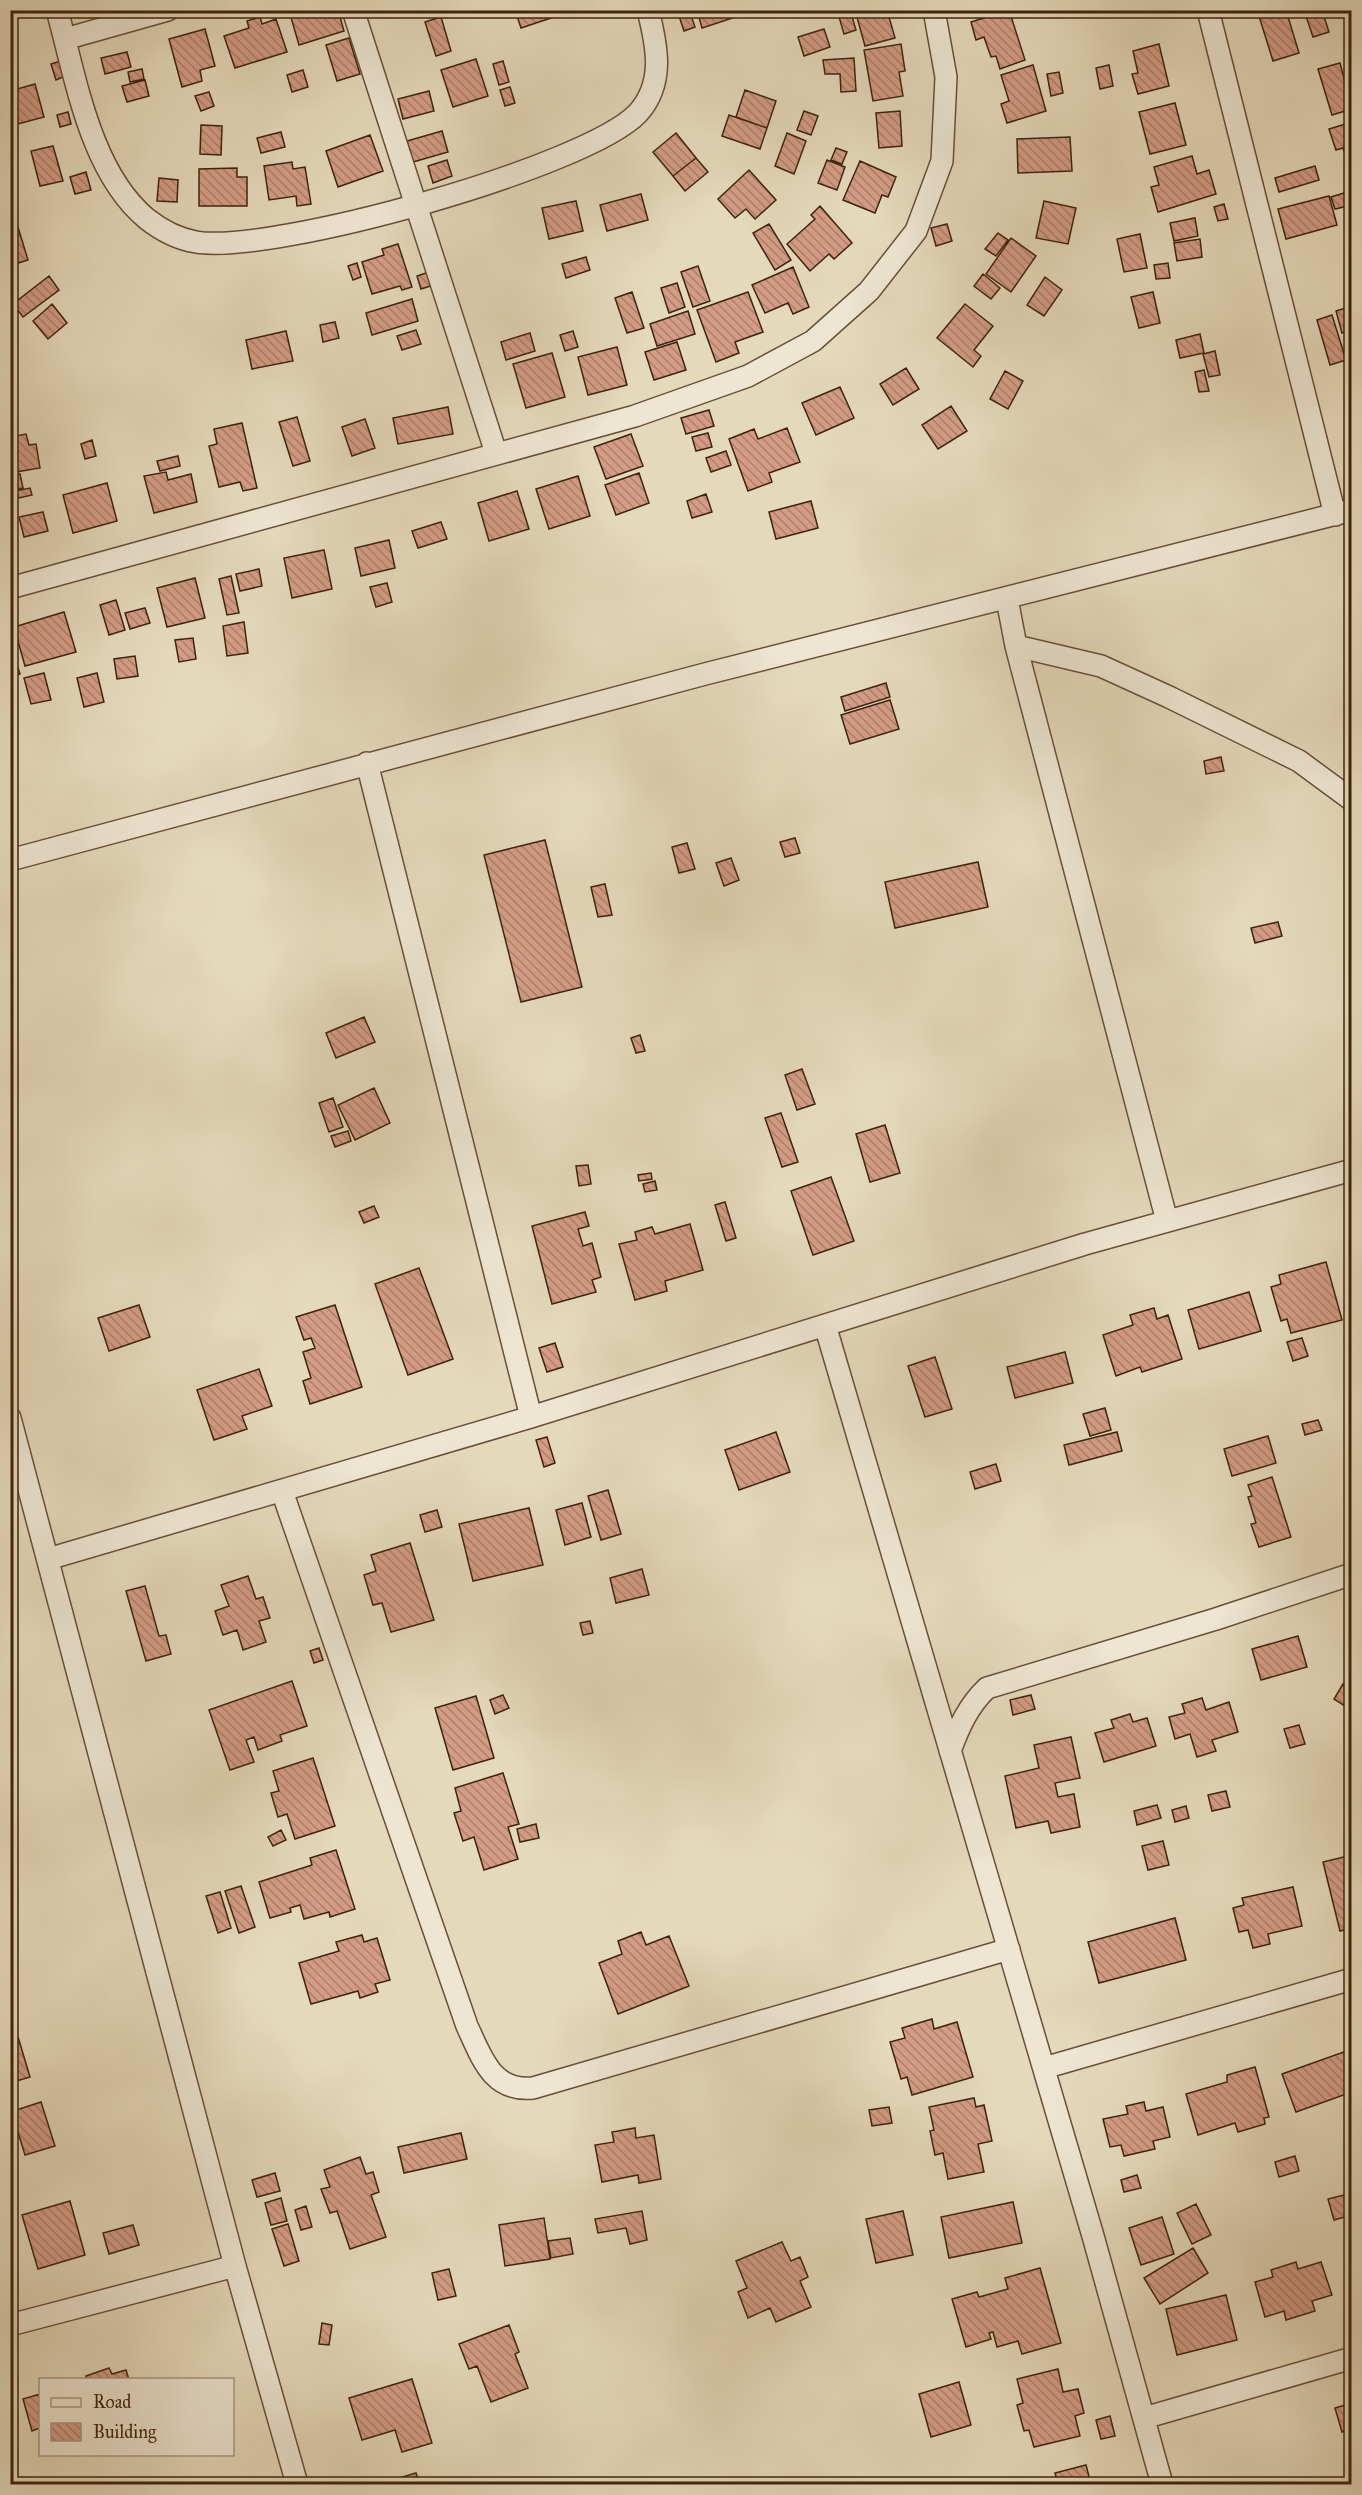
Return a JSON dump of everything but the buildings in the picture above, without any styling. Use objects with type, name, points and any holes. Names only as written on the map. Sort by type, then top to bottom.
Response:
[{"type":"street","points":[[57,10],[102,163],[133,206],[162,229],[196,242],[265,240],[415,206],[550,161],[627,123],[638,113],[654,86],[658,62],[648,10]]},
{"type":"street","points":[[65,39],[168,10]]},
{"type":"street","points":[[353,10],[496,453]]},
{"type":"street","points":[[10,588],[635,416],[748,376],[813,341],[869,291],[916,231],[942,161],[946,77],[934,10]]},
{"type":"street","points":[[10,860],[705,674],[1008,599],[1343,512],[1208,10]]},
{"type":"street","points":[[1008,599],[1016,646],[1167,1221]]},
{"type":"street","points":[[1016,646],[1101,666],[1169,697],[1299,760],[1352,800]]},
{"type":"street","points":[[367,763],[531,1417]]},
{"type":"street","points":[[48,1559],[531,1417],[1167,1221],[1352,1170]]},
{"type":"street","points":[[825,1325],[1044,2068],[1162,2484]]},
{"type":"street","points":[[10,1418],[235,2266],[297,2484]]},
{"type":"street","points":[[282,1491],[467,2026],[489,2068],[505,2085],[517,2090],[533,2088],[1009,1949]]},
{"type":"street","points":[[950,1751],[962,1720],[974,1701],[987,1688],[1216,1619],[1352,1574]]},
{"type":"street","points":[[1044,2068],[1352,1979]]},
{"type":"street","points":[[10,2325],[235,2266]]},
{"type":"street","points":[[1144,2418],[1352,2358]]}]
